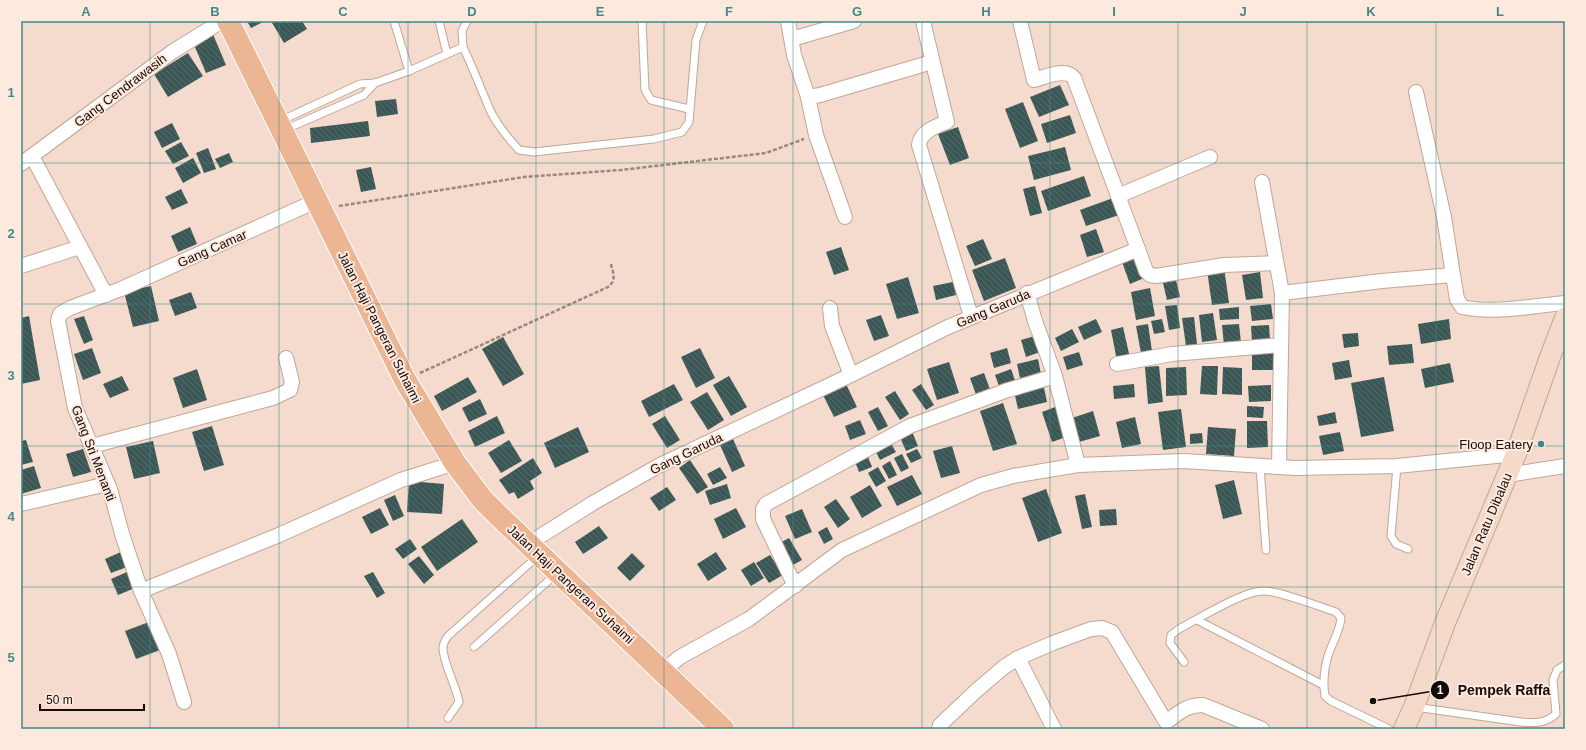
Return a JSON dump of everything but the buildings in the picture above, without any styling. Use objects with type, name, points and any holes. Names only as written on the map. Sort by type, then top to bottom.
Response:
[{"type":"main road","name":"Jalan Haji Pangeran Suhaimi","points":[[228,21],[405,380],[455,463],[482,499],[723,729]]},
{"type":"main road","name":"Jalan Ratu Dibalau","points":[[1404,729],[1414,707],[1444,623],[1516,454],[1565,318]]},
{"type":"street","name":"Gang Cendrawasih","points":[[27,160],[172,52],[222,21]]},
{"type":"street","points":[[788,21],[794,55],[808,98],[816,135],[845,217]]},
{"type":"street","points":[[792,39],[854,21]]},
{"type":"street","points":[[923,21],[947,122],[935,126],[925,134],[920,139],[919,145],[972,316]]},
{"type":"street","points":[[1020,21],[1034,80],[1066,73],[1072,74],[1146,271],[1150,275],[1156,276],[1224,265],[1276,263]]},
{"type":"street","points":[[808,98],[932,62]]},
{"type":"street","points":[[1416,92],[1444,217],[1457,299],[1462,306],[1475,309],[1514,309],[1565,303]]},
{"type":"street","points":[[1118,196],[1210,157]]},
{"type":"street","points":[[27,160],[80,247],[106,295]]},
{"type":"street","points":[[1262,182],[1282,293],[1279,467]]},
{"type":"street","name":"Gang Camar","points":[[106,295],[318,205]]},
{"type":"street","points":[[21,266],[80,247]]},
{"type":"street","name":"Gang Garuda","points":[[534,549],[594,503],[660,465],[972,316],[1138,249]]},
{"type":"street","points":[[1282,293],[1382,281],[1453,275]]},
{"type":"street","points":[[1027,293],[1035,322],[1055,376],[1078,465]]},
{"type":"street","name":"Gang Sri Menanti","points":[[106,295],[70,308],[60,314],[58,321],[75,408],[113,498],[122,534],[141,591],[169,654],[184,702]]},
{"type":"street","points":[[830,308],[832,326],[851,375]]},
{"type":"street","points":[[1117,364],[1172,354],[1281,345]]},
{"type":"street","points":[[92,446],[273,398],[290,390],[292,382],[286,358]]},
{"type":"street","points":[[795,586],[763,519],[763,509],[766,504],[910,426],[1005,391],[1055,376]]},
{"type":"street","points":[[663,671],[680,657],[749,619],[842,550],[981,485],[1013,476],[1078,465],[1183,461],[1279,467],[1397,466],[1516,454]]},
{"type":"street","points":[[141,591],[279,535],[401,480],[455,463]]},
{"type":"street","points":[[1507,475],[1565,466]]},
{"type":"street","points":[[21,504],[107,484]]},
{"type":"street","points":[[939,729],[940,725],[976,690],[1004,667],[1018,658],[1092,629],[1107,629],[1112,632],[1168,726],[1185,709],[1193,705],[1203,705],[1262,729]]},
{"type":"street","points":[[1018,658],[1054,729]]},
{"type":"lane","points":[[394,21],[409,71]]},
{"type":"lane","points":[[439,21],[447,54]]},
{"type":"lane","points":[[467,21],[462,31],[463,47],[480,82],[491,111],[508,138],[519,150],[534,152],[654,138],[682,132],[689,122],[696,40],[703,21]]},
{"type":"lane","points":[[642,21],[645,90],[651,100],[689,109]]},
{"type":"lane","points":[[280,126],[360,84],[375,83],[409,71],[463,47]]},
{"type":"lane","points":[[280,126],[364,95],[375,83]]},
{"type":"lane","points":[[1260,466],[1266,550]]},
{"type":"lane","points":[[1397,466],[1391,536],[1396,544],[1408,549]]},
{"type":"lane","points":[[448,718],[459,702],[444,656],[444,642],[448,636],[534,549]]},
{"type":"lane","points":[[474,647],[558,573]]},
{"type":"lane","points":[[1184,662],[1170,643],[1170,635],[1243,596],[1262,591],[1275,592],[1336,612],[1341,618],[1340,625],[1328,656],[1323,685],[1325,696],[1331,701],[1389,729]]},
{"type":"lane","points":[[1197,620],[1323,685]]},
{"type":"lane","points":[[1414,707],[1521,722],[1537,723],[1549,720],[1556,714],[1553,680],[1557,670],[1565,664]]},
{"type":"path","points":[[318,205],[524,177],[621,170],[766,153],[816,135]]},
{"type":"path","points":[[405,380],[608,287],[612,284],[614,279],[611,264]]},
{"type":"place","name":"Floop Eatery","points":[[1541,444]]},
{"type":"place","name":"Pempek Raffa","points":[[1373,701]]}]
